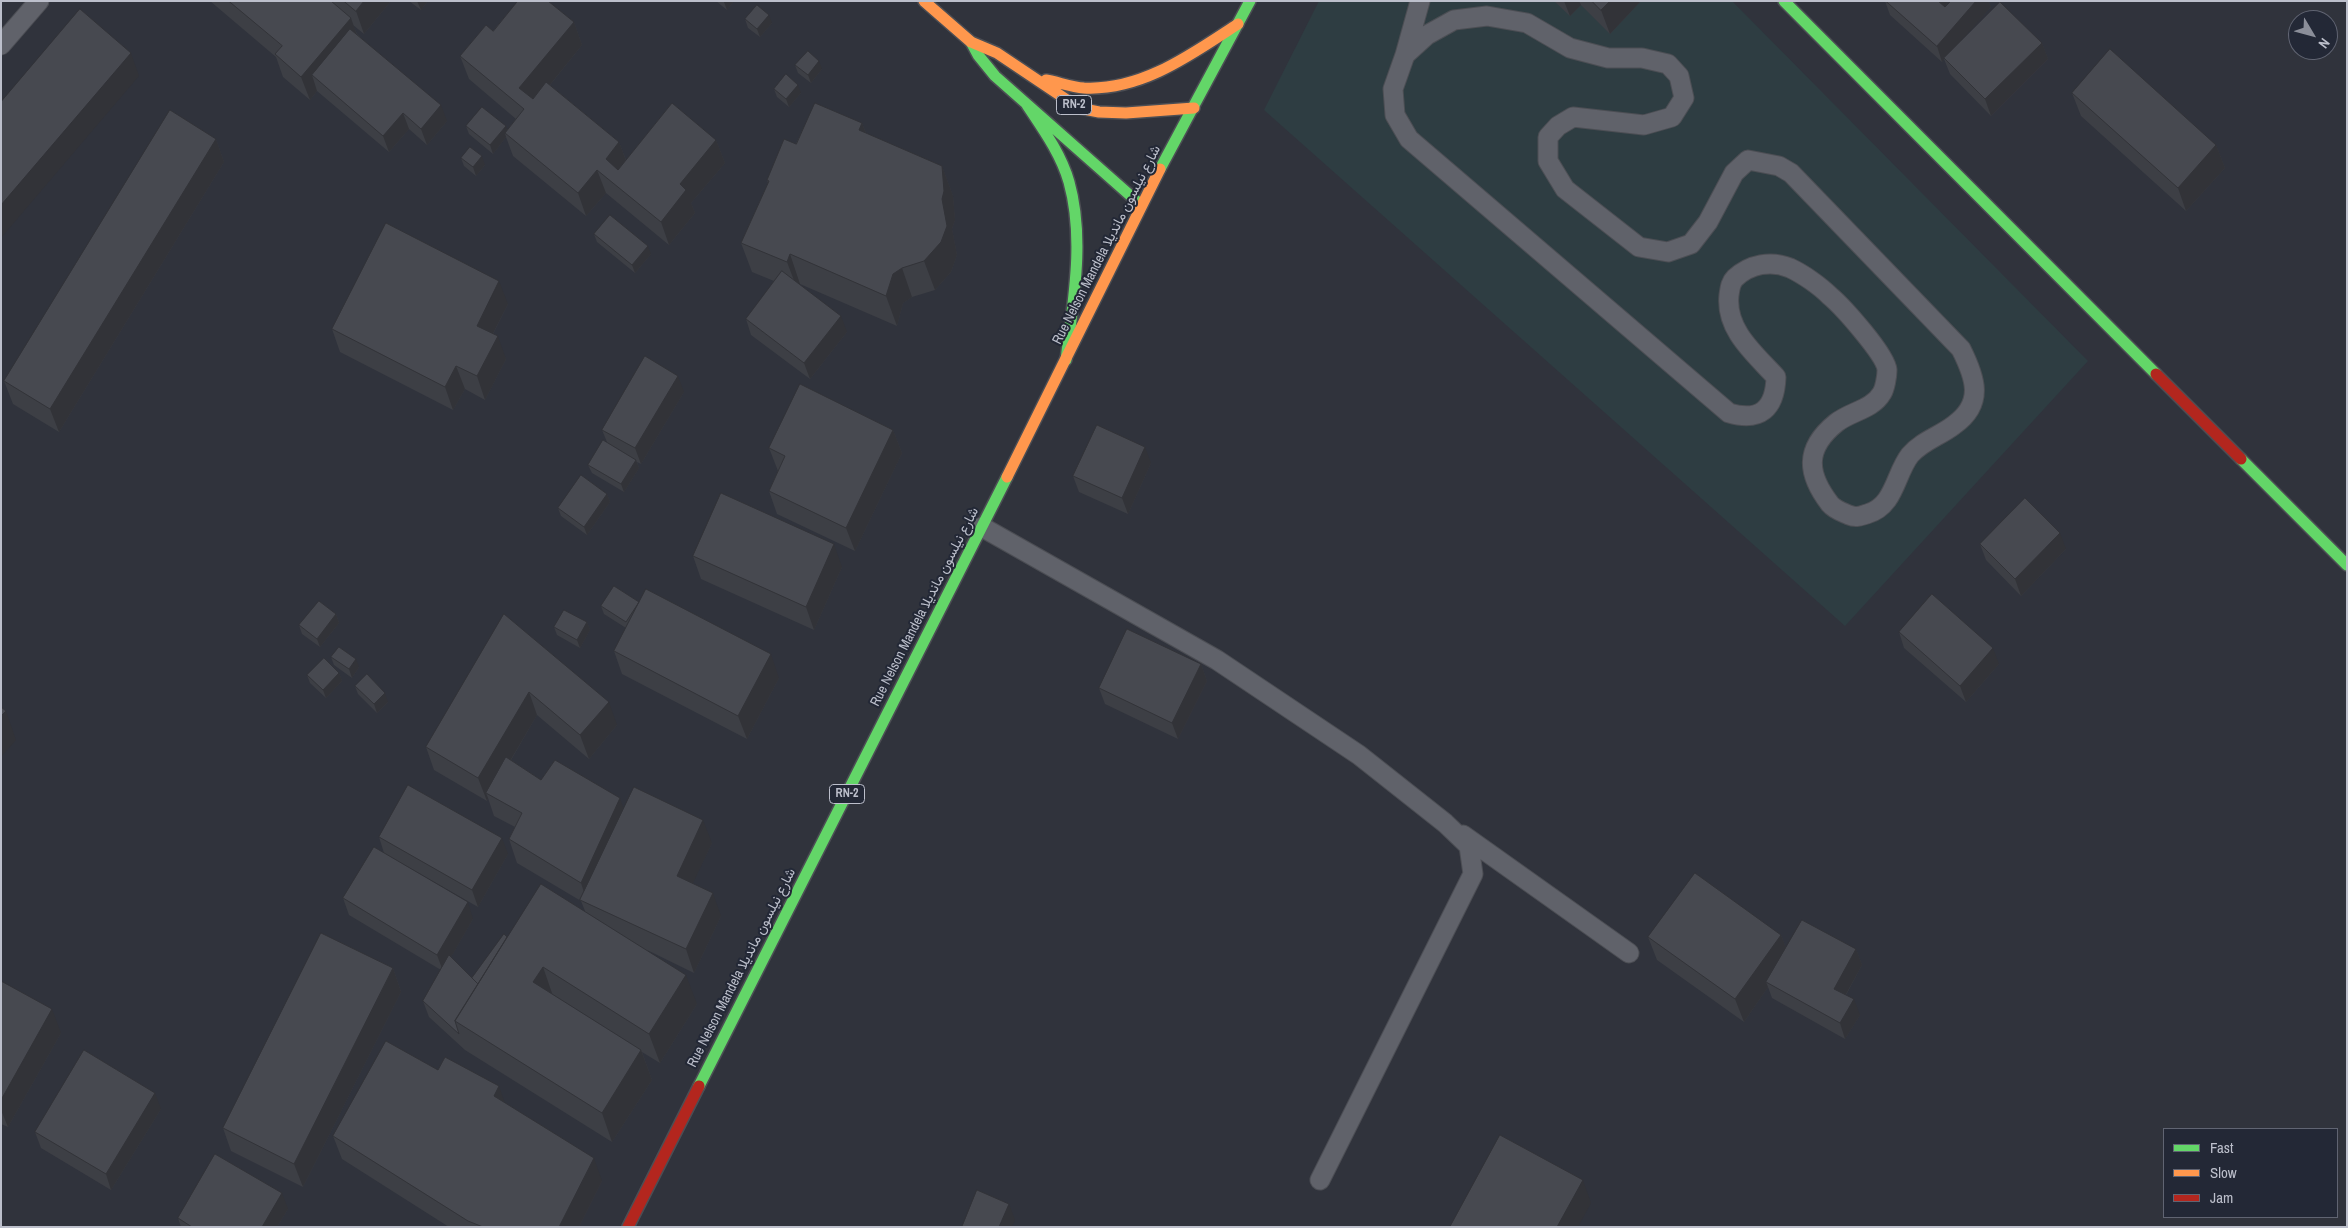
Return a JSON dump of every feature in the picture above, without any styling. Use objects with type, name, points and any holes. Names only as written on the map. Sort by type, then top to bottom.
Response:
[{"type":"main road","name":"RN-2","points":[[924,1],[971,42],[986,66],[1027,105],[1141,205]]},
{"type":"main road","name":"Rue Nelson Mandela شارع نيلسون مانديلا","points":[[628,1227],[1066,360],[1141,205],[1250,1]]},
{"type":"main road","points":[[1784,1],[2347,564]]},
{"type":"main road","points":[[1036,78],[1084,88],[1126,83],[1144,78],[1184,58],[1238,24]]},
{"type":"main road","name":"RN-2","points":[[971,42],[997,53],[1078,108],[1099,112],[1126,113],[1194,108]]},
{"type":"main road","points":[[1027,105],[1047,135],[1068,180],[1075,213],[1076,248],[1066,360]]},
{"type":"lane","points":[[1,45],[39,1]]},
{"type":"lane","points":[[1405,55],[1427,35],[1454,20],[1487,16],[1527,23],[1570,48],[1608,58],[1642,58],[1668,64],[1679,76],[1684,98],[1672,117],[1644,125],[1573,117],[1558,126],[1548,137],[1548,161],[1565,189],[1639,247],[1668,252],[1691,244],[1708,222],[1734,173],[1748,160],[1791,173],[1961,349],[1973,373],[1976,391],[1968,410],[1955,425],[1931,438],[1910,456],[1893,492],[1875,512],[1856,517],[1834,508],[1816,487],[1811,466],[1816,446],[1836,423],[1872,405],[1883,392],[1887,370],[1878,350],[1830,296],[1791,269],[1772,262],[1744,269],[1731,282],[1728,306],[1737,334],[1776,378],[1775,394],[1763,412],[1746,417],[1729,413],[1409,139],[1395,114],[1393,89],[1420,1]]},
{"type":"lane","points":[[982,527],[1217,660],[1359,755],[1445,823],[1629,953]]},
{"type":"lane","points":[[1320,1180],[1473,874],[1468,846],[1445,823]]},
{"type":"shaded area","points":[[1319,1],[1732,1],[2088,361],[1845,626],[1264,110]]},
{"type":"building","points":[[229,1],[331,1],[351,18],[301,77],[275,54],[282,46]]},
{"type":"building","points":[[344,1],[364,1],[356,11]]},
{"type":"building","points":[[518,1],[548,1],[574,22],[519,88],[533,99],[546,82],[619,142],[606,159],[618,170],[672,103],[716,140],[680,184],[686,190],[661,222],[597,170],[578,193],[505,133],[524,109],[460,56],[486,25],[493,31]]},
{"type":"building","points":[[1592,1],[1610,1],[1601,10]]},
{"type":"building","points":[[1886,1],[1938,1],[1945,7],[1951,1],[1976,1],[1937,46]]},
{"type":"building","points":[[2000,2],[2042,43],[1985,99],[1944,58]]},
{"type":"building","points":[[757,5],[769,15],[757,29],[745,19]]},
{"type":"building","points":[[80,9],[131,53],[1,205],[1,102]]},
{"type":"building","points":[[350,29],[441,105],[421,129],[403,113],[383,136],[312,75]]},
{"type":"building","points":[[2110,49],[2216,145],[2178,188],[2072,93]]},
{"type":"building","points":[[808,51],[819,61],[808,75],[795,65]]},
{"type":"building","points":[[786,74],[798,85],[786,99],[774,89]]},
{"type":"building","points":[[815,103],[862,123],[859,130],[942,166],[944,191],[942,199],[947,226],[941,242],[924,261],[902,268],[893,274],[886,296],[790,254],[787,262],[741,243],[769,181],[767,180],[784,139],[796,144]]},
{"type":"building","points":[[482,107],[506,126],[490,145],[466,126]]},
{"type":"building","points":[[170,110],[216,139],[50,409],[4,381]]},
{"type":"building","points":[[470,147],[482,156],[473,167],[461,158]]},
{"type":"building","points":[[610,215],[648,246],[632,265],[594,234]]},
{"type":"building","points":[[386,223],[499,281],[477,326],[498,336],[477,376],[456,366],[445,387],[332,329]]},
{"type":"building","points":[[782,271],[841,316],[804,363],[746,319]]},
{"type":"building","points":[[645,356],[678,376],[635,448],[602,430]]},
{"type":"building","points":[[800,384],[893,430],[846,528],[769,491],[785,456],[769,448]]},
{"type":"building","points":[[1097,425],[1145,447],[1122,498],[1073,476]]},
{"type":"building","points":[[603,440],[636,460],[621,484],[588,465]]},
{"type":"building","points":[[581,475],[607,494],[584,527],[558,508]]},
{"type":"building","points":[[721,493],[834,544],[806,607],[693,556]]},
{"type":"building","points":[[2025,498],[2060,533],[2015,579],[1980,544]]},
{"type":"building","points":[[614,586],[639,602],[626,622],[601,606]]},
{"type":"building","points":[[646,589],[771,654],[738,716],[614,651]]},
{"type":"building","points":[[1932,594],[1993,648],[1960,686],[1899,632]]},
{"type":"building","points":[[319,601],[336,614],[317,639],[299,625]]},
{"type":"building","points":[[564,610],[587,622],[577,640],[554,627]]},
{"type":"building","points":[[504,614],[609,702],[580,735],[529,692],[478,778],[426,747]]},
{"type":"building","points":[[1127,629],[1201,664],[1172,723],[1099,688]]},
{"type":"building","points":[[339,647],[356,659],[349,669],[331,657]]},
{"type":"building","points":[[324,658],[339,673],[323,690],[307,675]]},
{"type":"building","points":[[367,674],[385,693],[374,704],[355,686]]},
{"type":"building","points":[[1,707],[6,711],[1,716]]},
{"type":"building","points":[[506,757],[541,780],[555,760],[620,798],[581,883],[509,839],[522,813],[486,793]]},
{"type":"building","points":[[408,785],[502,838],[472,890],[379,837]]},
{"type":"building","points":[[634,787],[703,820],[677,876],[713,893],[686,949],[580,900]]},
{"type":"building","points":[[374,847],[468,902],[437,955],[343,898]]},
{"type":"building","points":[[1695,873],[1781,935],[1735,999],[1648,937]]},
{"type":"building","points":[[541,884],[686,975],[649,1034],[543,967],[533,982],[641,1050],[602,1113],[455,1021]]},
{"type":"building","points":[[1802,920],[1856,949],[1834,989],[1854,999],[1840,1023],[1766,982]]},
{"type":"building","points":[[321,933],[393,968],[294,1164],[223,1128]]},
{"type":"building","points":[[504,934],[507,937],[478,984],[472,978]]},
{"type":"building","points":[[449,955],[478,984],[455,1021],[459,1034],[423,1001]]},
{"type":"building","points":[[1,981],[52,1009],[1,1100]]},
{"type":"building","points":[[386,1041],[438,1070],[445,1057],[499,1086],[494,1096],[594,1158],[559,1227],[483,1227],[468,1221],[333,1136]]},
{"type":"building","points":[[84,1050],[155,1093],[106,1174],[35,1132]]},
{"type":"building","points":[[1500,1135],[1583,1180],[1557,1227],[1450,1227]]},
{"type":"building","points":[[215,1154],[282,1193],[262,1227],[192,1227],[178,1218]]},
{"type":"building","points":[[977,1190],[1009,1204],[999,1227],[962,1227]]},
{"type":"traffic: fast","points":[[1160,169],[1250,1]]},
{"type":"traffic: fast","points":[[1784,1],[2156,374]]},
{"type":"traffic: fast","points":[[971,42],[978,55],[995,76],[1141,205]]},
{"type":"traffic: fast","points":[[1027,105],[1051,142],[1066,172],[1074,204],[1077,248],[1076,271],[1066,360]]},
{"type":"traffic: fast","points":[[2241,459],[2347,565]]},
{"type":"traffic: fast","points":[[699,1086],[1007,477]]},
{"type":"traffic: slow","points":[[924,1],[971,42],[997,53],[1079,108],[1099,112],[1126,113],[1194,108]]},
{"type":"traffic: slow","points":[[1046,80],[1084,88],[1126,83],[1166,68],[1238,24]]},
{"type":"traffic: slow","points":[[1007,477],[1160,169]]},
{"type":"traffic: jam","points":[[2156,374],[2241,459]]},
{"type":"traffic: jam","points":[[628,1227],[699,1086]]}]
